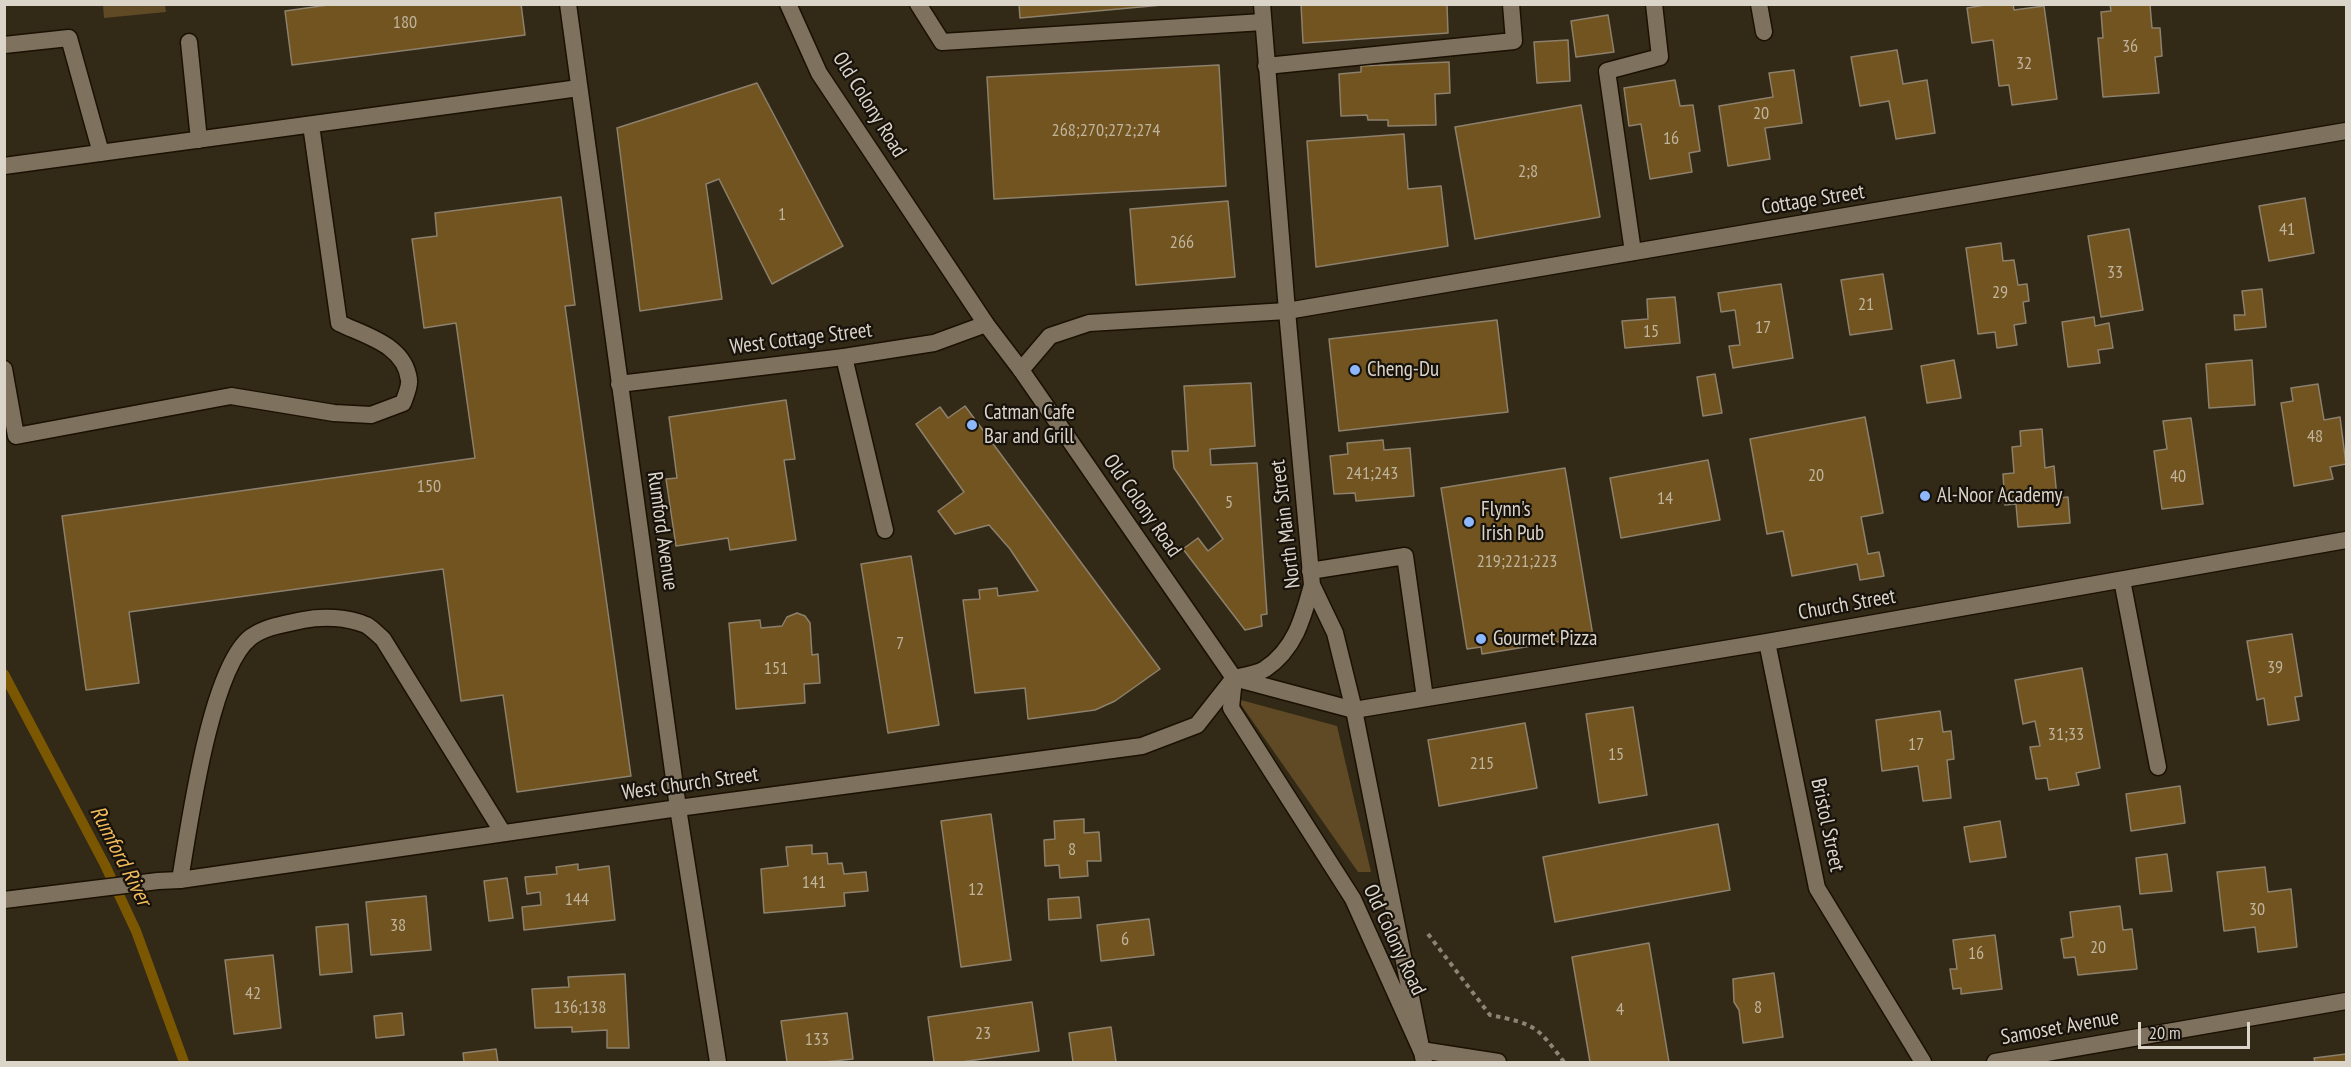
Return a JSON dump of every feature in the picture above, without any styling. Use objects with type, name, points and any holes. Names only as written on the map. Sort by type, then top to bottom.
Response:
[{"type":"street","name":"Rumford Avenue","points":[[568,4],[678,808],[718,1062]]},
{"type":"street","name":"Old Colony Road","points":[[788,4],[819,73],[986,324],[1021,370],[1234,678],[1231,708],[1353,899],[1422,1056]]},
{"type":"street","points":[[918,4],[942,42],[1263,22]]},
{"type":"street","name":"North Main Street","points":[[1262,4],[1311,578],[1335,633],[1354,710],[1422,1056]]},
{"type":"street","points":[[1266,66],[1515,41],[1511,4]]},
{"type":"street","points":[[1633,252],[1607,71],[1660,57],[1653,4]]},
{"type":"street","points":[[1759,4],[1764,32]]},
{"type":"street","points":[[4,45],[69,38],[101,153]]},
{"type":"street","points":[[189,42],[199,140]]},
{"type":"street","points":[[4,166],[579,88]]},
{"type":"street","points":[[4,369],[16,436],[231,396],[334,413],[371,415],[403,403],[410,381],[401,357],[385,344],[339,324],[311,124]]},
{"type":"street","name":"Cottage Street","points":[[1287,311],[2346,131]]},
{"type":"street","points":[[1021,370],[1050,336],[1089,323],[1287,311]]},
{"type":"street","name":"West Cottage Street","points":[[619,384],[934,344],[986,324]]},
{"type":"street","points":[[844,357],[885,530]]},
{"type":"street","name":"Church Street","points":[[1354,710],[1767,642],[2346,540]]},
{"type":"street","points":[[1234,678],[1264,670],[1288,647],[1302,624],[1311,578],[1405,556],[1425,698]]},
{"type":"street","points":[[2122,580],[2158,767]]},
{"type":"street","points":[[180,880],[208,727],[234,658],[250,638],[273,626],[312,619],[342,619],[367,625],[383,639],[503,833]]},
{"type":"street","name":"Bristol Street","points":[[1767,642],[1817,888],[1923,1062]]},
{"type":"street","points":[[1234,678],[1354,710]]},
{"type":"street","name":"West Church Street","points":[[4,900],[158,880],[180,880],[678,808],[1142,746],[1197,725],[1234,678]]},
{"type":"street","name":"Samoset Avenue","points":[[1995,1062],[2346,1001]]},
{"type":"street","points":[[1422,1056],[1498,1062]]},
{"type":"path","points":[[1422,926],[1490,1015],[1522,1022],[1541,1032],[1564,1062]]},
{"type":"shaded area","points":[[103,5],[165,5],[166,12],[104,18]]},
{"type":"shaded area","points":[[1237,699],[1337,726],[1371,872],[1358,872]]},
{"type":"building","points":[[335,4],[521,4],[525,35],[292,65],[285,11]]},
{"type":"building","points":[[1019,4],[1173,4],[1020,18]]},
{"type":"building","points":[[1301,4],[1447,4],[1448,33],[1303,43]]},
{"type":"building","points":[[1991,4],[2013,4],[2014,10],[2044,6],[2057,99],[2012,105],[2009,85],[1999,86],[1993,40],[1972,43],[1967,8]]},
{"type":"building","points":[[2110,4],[2150,5],[2152,28],[2160,28],[2162,56],[2155,57],[2159,93],[2103,97],[2098,38],[2103,38],[2101,12],[2111,11]]},
{"type":"building","points":[[1608,15],[1614,52],[1576,57],[1571,21]]},
{"type":"building","points":[[1568,40],[1570,81],[1537,83],[1534,42]]},
{"type":"building","points":[[1897,50],[1903,84],[1927,80],[1935,133],[1896,139],[1889,101],[1860,106],[1851,57]]},
{"type":"building","points":[[1449,62],[1450,93],[1435,94],[1436,125],[1388,126],[1388,120],[1368,120],[1367,115],[1341,116],[1339,74],[1361,72],[1361,66]]},
{"type":"building","points":[[1219,65],[1226,186],[994,199],[987,77]]},
{"type":"building","points":[[1794,70],[1802,123],[1765,128],[1770,159],[1728,166],[1719,106],[1773,97],[1769,73]]},
{"type":"building","points":[[1675,80],[1680,106],[1693,105],[1700,151],[1689,153],[1692,172],[1650,179],[1641,124],[1629,126],[1624,88]]},
{"type":"building","points":[[757,83],[843,246],[772,284],[719,179],[706,184],[722,299],[640,311],[617,128]]},
{"type":"building","points":[[1581,105],[1600,217],[1475,239],[1455,127]]},
{"type":"building","points":[[1404,134],[1408,189],[1441,186],[1448,246],[1316,267],[1307,141]]},
{"type":"building","points":[[561,197],[575,305],[565,306],[631,776],[517,792],[503,695],[461,701],[443,569],[129,612],[139,683],[86,690],[62,516],[475,458],[456,323],[424,328],[412,239],[437,236],[435,213]]},
{"type":"building","points":[[2305,198],[2314,253],[2269,261],[2259,206]]},
{"type":"building","points":[[1228,201],[1235,277],[1136,285],[1130,209]]},
{"type":"building","points":[[2129,229],[2143,310],[2101,317],[2088,236]]},
{"type":"building","points":[[2001,243],[2003,261],[2014,260],[2018,285],[2027,284],[2029,301],[2023,302],[2026,323],[2014,325],[2017,345],[1997,348],[1995,332],[1978,334],[1966,248]]},
{"type":"building","points":[[1883,274],[1892,329],[1850,335],[1841,280]]},
{"type":"building","points":[[1781,284],[1793,358],[1733,368],[1729,346],[1740,345],[1735,310],[1721,312],[1718,293]]},
{"type":"building","points":[[2262,289],[2266,327],[2235,330],[2234,315],[2245,315],[2242,291]]},
{"type":"building","points":[[1675,297],[1680,343],[1625,348],[1622,321],[1648,319],[1647,299]]},
{"type":"building","points":[[2094,317],[2095,326],[2109,323],[2113,348],[2098,350],[2100,363],[2068,367],[2062,322]]},
{"type":"building","points":[[1497,320],[1508,412],[1339,431],[1329,339]]},
{"type":"building","points":[[1954,360],[1961,398],[1927,403],[1921,366]]},
{"type":"building","points":[[2252,360],[2255,405],[2209,408],[2206,364]]},
{"type":"building","points":[[1715,374],[1722,413],[1703,416],[1697,377]]},
{"type":"building","points":[[1251,383],[1255,446],[1210,449],[1211,465],[1257,463],[1267,614],[1261,615],[1262,626],[1245,630],[1183,549],[1198,538],[1208,551],[1223,539],[1174,468],[1172,451],[1188,451],[1184,386]]},
{"type":"building","points":[[2318,384],[2324,420],[2340,417],[2346,464],[2330,467],[2333,479],[2294,486],[2281,403],[2293,401],[2291,388]]},
{"type":"building","points":[[786,400],[795,459],[784,460],[796,540],[730,550],[728,538],[676,546],[666,479],[677,478],[669,417]]},
{"type":"building","points":[[965,406],[1160,669],[1115,701],[1095,710],[1028,719],[1025,688],[975,693],[963,600],[980,599],[979,590],[997,588],[998,596],[1038,591],[1010,549],[989,525],[955,534],[938,511],[964,492],[916,424],[940,407],[948,418]]},
{"type":"building","points":[[1865,417],[1883,513],[1861,517],[1868,554],[1879,552],[1884,576],[1860,580],[1857,564],[1792,576],[1783,531],[1767,534],[1750,439]]},
{"type":"building","points":[[2191,418],[2203,504],[2162,509],[2154,451],[2167,449],[2163,421]]},
{"type":"building","points":[[2042,429],[2045,468],[2054,466],[2057,498],[2068,497],[2070,523],[2018,527],[2016,504],[2005,505],[2003,474],[2014,473],[2012,447],[2021,446],[2020,431]]},
{"type":"building","points":[[1383,440],[1384,450],[1410,448],[1414,496],[1356,501],[1355,493],[1334,494],[1330,456],[1348,454],[1347,443]]},
{"type":"building","points":[[1708,460],[1720,520],[1621,538],[1610,478]]},
{"type":"building","points":[[1565,468],[1593,636],[1482,654],[1481,647],[1467,649],[1441,488]]},
{"type":"building","points":[[911,556],[939,725],[888,733],[861,564]]},
{"type":"building","points":[[797,613],[805,616],[810,623],[812,655],[818,654],[820,683],[804,684],[805,703],[736,709],[729,623],[760,620],[761,628],[782,626],[787,617]]},
{"type":"building","points":[[2292,634],[2302,696],[2295,697],[2299,720],[2268,725],[2264,698],[2257,700],[2247,641]]},
{"type":"building","points":[[2082,668],[2100,768],[2076,773],[2079,785],[2049,790],[2047,778],[2036,779],[2030,747],[2040,746],[2035,721],[2023,724],[2015,680]]},
{"type":"building","points":[[1633,707],[1647,795],[1599,803],[1586,714]]},
{"type":"building","points":[[1940,711],[1943,732],[1951,731],[1954,759],[1947,760],[1951,798],[1923,801],[1918,766],[1882,771],[1876,720]]},
{"type":"building","points":[[1525,723],[1537,788],[1439,806],[1428,740]]},
{"type":"building","points":[[2180,786],[2185,823],[2131,831],[2126,794]]},
{"type":"building","points":[[991,814],[1011,960],[961,967],[941,821]]},
{"type":"building","points":[[1084,819],[1084,833],[1099,832],[1101,861],[1087,861],[1088,876],[1060,878],[1059,865],[1045,866],[1044,840],[1055,839],[1054,821]]},
{"type":"building","points":[[2000,821],[2006,857],[1970,862],[1964,827]]},
{"type":"building","points":[[1718,824],[1730,890],[1555,922],[1543,857]]},
{"type":"building","points":[[812,845],[812,854],[827,853],[828,864],[842,863],[844,874],[866,872],[868,891],[844,893],[845,906],[764,913],[761,869],[788,866],[786,847]]},
{"type":"building","points":[[2167,854],[2172,891],[2140,894],[2136,858]]},
{"type":"building","points":[[578,864],[578,870],[609,866],[615,920],[524,930],[522,907],[541,905],[540,892],[527,894],[525,877],[557,874],[556,867]]},
{"type":"building","points":[[2265,867],[2268,892],[2291,889],[2297,947],[2258,952],[2255,927],[2224,931],[2217,872]]},
{"type":"building","points":[[507,878],[513,918],[489,921],[484,881]]},
{"type":"building","points":[[426,896],[431,950],[371,955],[366,902]]},
{"type":"building","points":[[1079,897],[1081,918],[1049,920],[1048,899]]},
{"type":"building","points":[[2120,906],[2123,930],[2132,929],[2137,969],[2078,975],[2075,957],[2064,958],[2061,939],[2073,937],[2070,912]]},
{"type":"building","points":[[1149,919],[1154,955],[1101,961],[1097,925]]},
{"type":"building","points":[[348,924],[352,972],[320,975],[316,927]]},
{"type":"building","points":[[1995,935],[2002,989],[1961,994],[1961,988],[1953,989],[1950,969],[1957,969],[1953,940]]},
{"type":"building","points":[[1649,943],[1669,1062],[1590,1062],[1572,957]]},
{"type":"building","points":[[273,955],[281,1028],[234,1034],[225,960]]},
{"type":"building","points":[[1774,973],[1783,1037],[1743,1043],[1739,1010],[1734,1002],[1733,979]]},
{"type":"building","points":[[625,974],[629,1048],[607,1048],[607,1030],[572,1032],[572,1027],[535,1028],[532,989],[569,987],[568,977]]},
{"type":"building","points":[[1032,1002],[1039,1051],[961,1062],[934,1062],[928,1017]]},
{"type":"building","points":[[402,1013],[404,1035],[376,1038],[374,1016]]},
{"type":"building","points":[[847,1013],[853,1059],[787,1062],[781,1021]]},
{"type":"building","points":[[1111,1027],[1116,1062],[1073,1062],[1069,1033]]},
{"type":"building","points":[[496,1049],[498,1062],[464,1062],[463,1053]]},
{"type":"building","points":[[2346,1054],[2346,1062],[2315,1062],[2314,1058]]},
{"type":"waterway","name":"Rumford River","points":[[4,674],[105,865],[136,931],[184,1062]]},
{"type":"place","name":"Cheng-Du","points":[[1355,370]]},
{"type":"place","name":"Catman Cafe Bar and Grill","points":[[972,425]]},
{"type":"place","name":"Al-Noor Academy","points":[[1925,496]]},
{"type":"place","name":"Flynn's Irish Pub","points":[[1469,522]]},
{"type":"place","name":"Gourmet Pizza","points":[[1481,639]]}]
